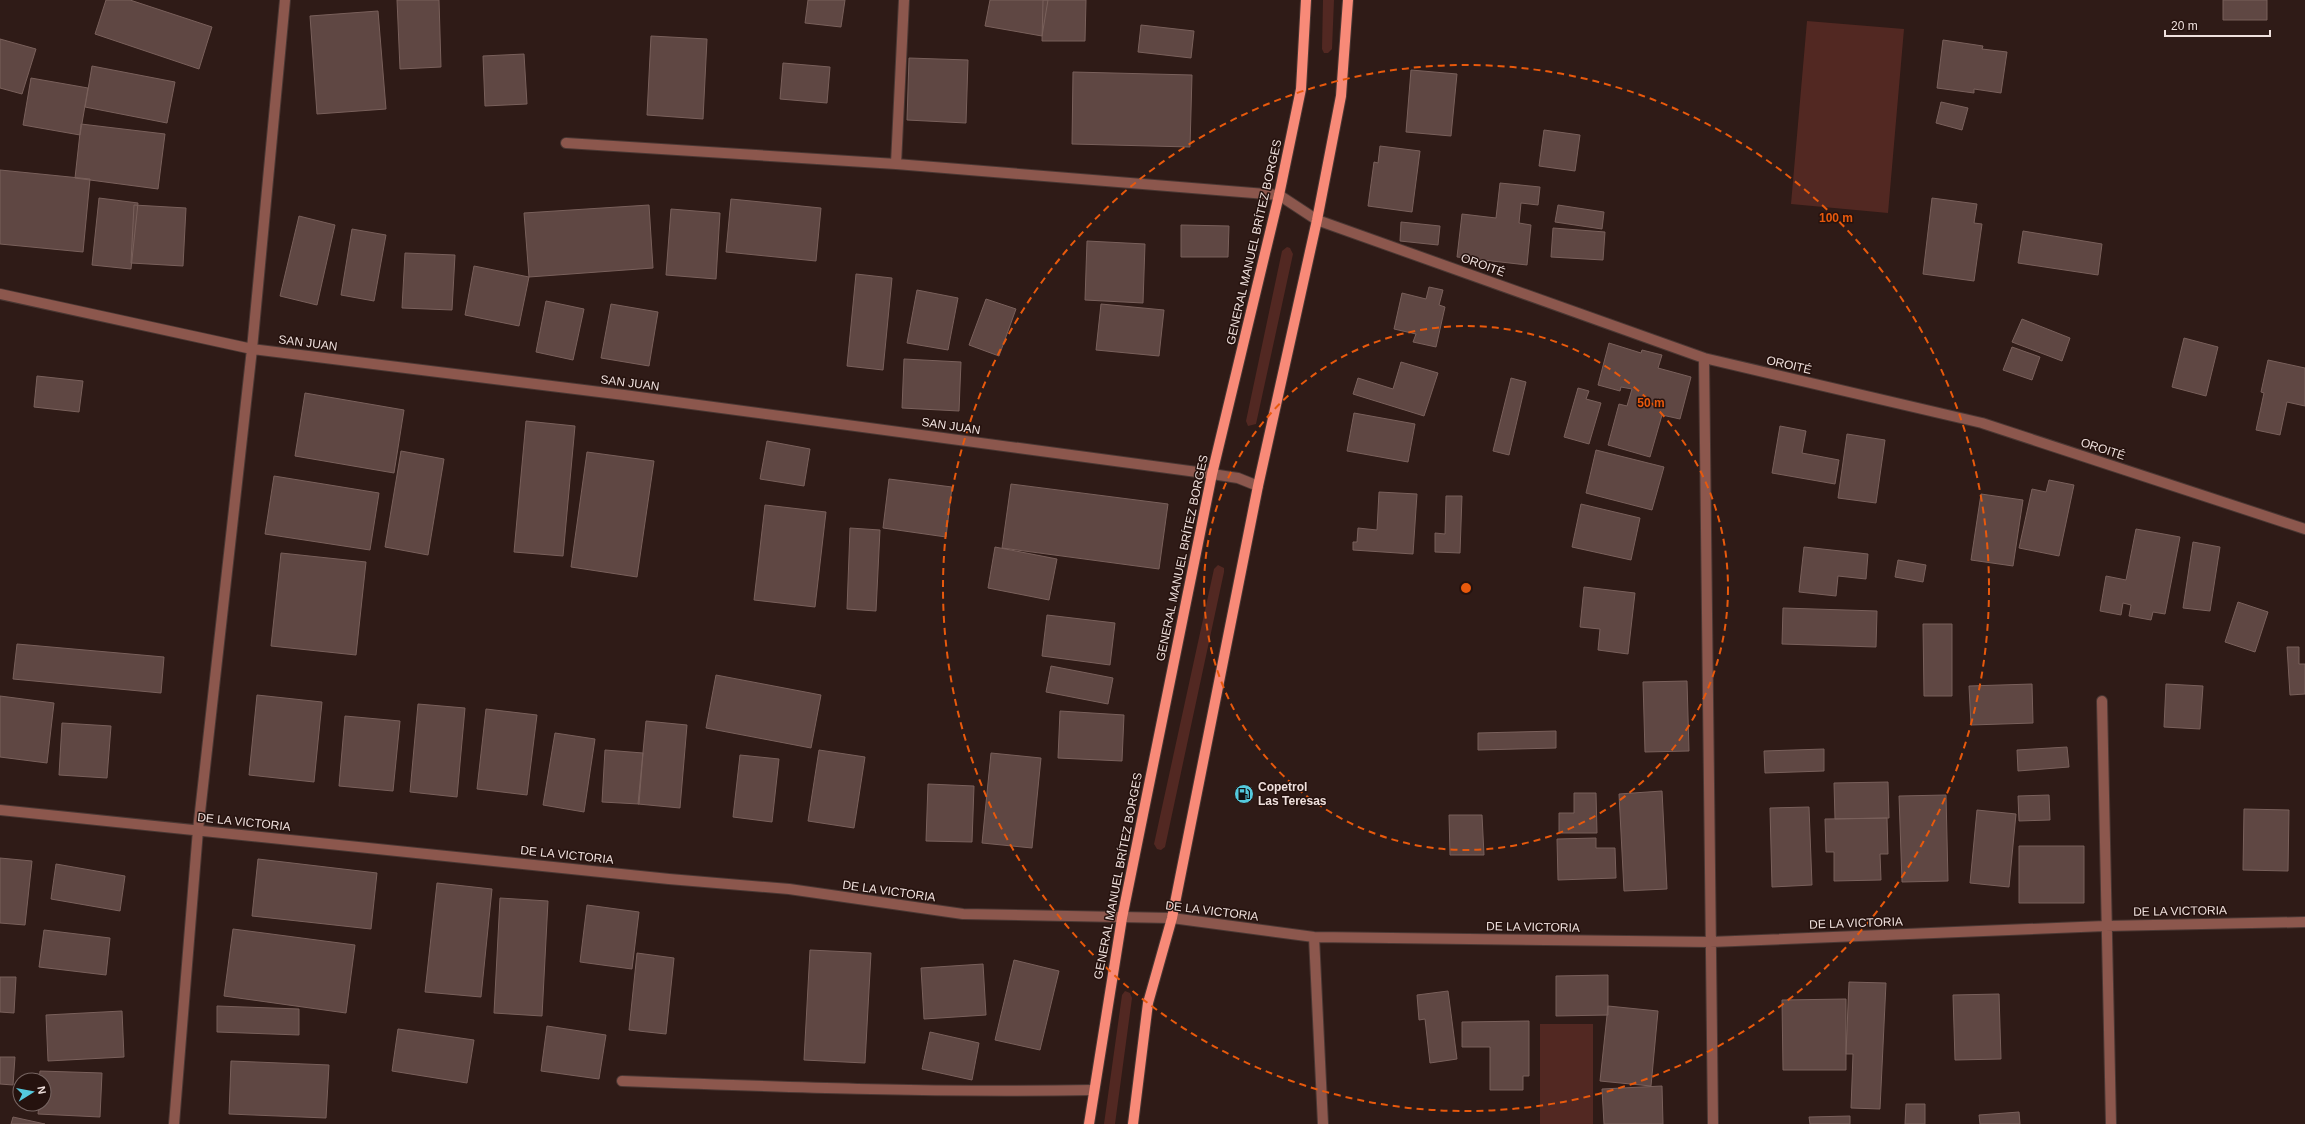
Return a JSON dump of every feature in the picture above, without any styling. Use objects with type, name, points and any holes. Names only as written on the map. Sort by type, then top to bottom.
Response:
[{"type":"main road","name":"GENERAL MANUEL BRÍTEZ BORGES","points":[[1089,1124],[1122,918],[1212,474],[1279,195],[1301,88],[1306,0]]},
{"type":"main road","points":[[1133,1124],[1148,1003],[1172,918],[1258,486],[1317,220],[1341,96],[1348,0]]},
{"type":"street","points":[[174,1124],[198,830],[252,349],[285,0]]},
{"type":"street","points":[[896,164],[904,0]]},
{"type":"street","points":[[566,143],[896,164],[1279,195]]},
{"type":"street","name":"OROITÉ","points":[[1279,195],[1317,220],[1704,358],[1982,423],[2305,529]]},
{"type":"street","name":"SAN JUAN","points":[[0,294],[252,349],[624,395],[1212,474],[1238,478],[1258,486]]},
{"type":"street","points":[[1704,358],[1713,1124]]},
{"type":"street","points":[[2102,701],[2105,926],[2111,1124]]},
{"type":"street","name":"DE LA VICTORIA","points":[[0,810],[669,879],[789,889],[963,914],[1172,918],[1314,938],[1710,942],[2105,926],[2305,922]]},
{"type":"street","points":[[1314,938],[1323,1124]]},
{"type":"street","points":[[622,1081],[854,1090],[985,1092],[1094,1090]]},
{"type":"shaded area","points":[[1323,0],[1334,0],[1332,49],[1328,53],[1324,53],[1322,49]]},
{"type":"shaded area","points":[[1807,21],[1904,29],[1888,213],[1791,204]]},
{"type":"shaded area","points":[[1287,247],[1290,248],[1293,254],[1256,424],[1248,426],[1246,421],[1282,251]]},
{"type":"shaded area","points":[[1218,565],[1224,568],[1224,572],[1165,847],[1161,850],[1157,849],[1154,844],[1214,569]]},
{"type":"shaded area","points":[[1125,991],[1130,993],[1132,998],[1115,1124],[1104,1124],[1122,995]]},
{"type":"shaded area","points":[[1540,1024],[1593,1024],[1593,1124],[1540,1124]]},
{"type":"building","points":[[106,0],[130,0],[212,27],[199,69],[95,34]]},
{"type":"building","points":[[397,0],[439,0],[441,67],[400,69]]},
{"type":"building","points":[[808,0],[845,0],[841,27],[805,23]]},
{"type":"building","points":[[990,0],[1048,0],[1042,36],[985,26]]},
{"type":"building","points":[[1043,0],[1086,0],[1085,41],[1042,41]]},
{"type":"building","points":[[2223,0],[2267,0],[2267,20],[2223,20]]},
{"type":"building","points":[[378,11],[386,109],[317,114],[310,16]]},
{"type":"building","points":[[1141,25],[1194,31],[1191,58],[1138,52]]},
{"type":"building","points":[[651,36],[707,39],[703,119],[647,115]]},
{"type":"building","points":[[0,39],[36,49],[22,94],[0,88]]},
{"type":"building","points":[[1943,40],[1983,46],[1982,49],[2007,52],[2001,93],[1974,89],[1974,93],[1937,88]]},
{"type":"building","points":[[524,54],[527,104],[485,106],[483,56]]},
{"type":"building","points":[[909,58],[968,60],[966,123],[907,120]]},
{"type":"building","points":[[783,63],[830,67],[827,103],[780,99]]},
{"type":"building","points":[[92,66],[175,82],[167,123],[85,107]]},
{"type":"building","points":[[1411,70],[1457,74],[1451,136],[1406,132]]},
{"type":"building","points":[[1073,72],[1192,75],[1190,147],[1072,144]]},
{"type":"building","points":[[31,78],[88,88],[80,135],[23,125]]},
{"type":"building","points":[[1941,102],[1968,108],[1962,130],[1936,123]]},
{"type":"building","points":[[81,124],[165,134],[158,189],[75,178]]},
{"type":"building","points":[[1544,130],[1580,135],[1575,171],[1539,166]]},
{"type":"building","points":[[1380,146],[1420,151],[1412,212],[1368,206],[1374,162],[1378,163]]},
{"type":"building","points":[[0,170],[90,179],[83,252],[0,244]]},
{"type":"building","points":[[1500,183],[1540,187],[1538,205],[1521,203],[1519,223],[1531,225],[1527,265],[1457,257],[1462,214],[1496,218]]},
{"type":"building","points":[[99,198],[138,203],[131,269],[92,265]]},
{"type":"building","points":[[1932,198],[1977,204],[1974,223],[1982,224],[1974,281],[1923,274]]},
{"type":"building","points":[[731,199],[821,208],[816,261],[726,252]]},
{"type":"building","points":[[134,205],[186,208],[183,266],[131,263]]},
{"type":"building","points":[[649,205],[653,268],[529,277],[524,213]]},
{"type":"building","points":[[1558,205],[1604,212],[1602,229],[1555,222]]},
{"type":"building","points":[[671,209],[720,213],[716,279],[666,275]]},
{"type":"building","points":[[299,216],[335,225],[317,305],[280,296]]},
{"type":"building","points":[[1401,222],[1440,226],[1438,245],[1400,241]]},
{"type":"building","points":[[1181,225],[1229,226],[1228,257],[1181,257]]},
{"type":"building","points":[[1553,228],[1605,232],[1603,260],[1551,257]]},
{"type":"building","points":[[352,229],[386,235],[374,301],[341,295]]},
{"type":"building","points":[[2023,231],[2102,244],[2098,275],[2018,263]]},
{"type":"building","points":[[1087,241],[1145,244],[1143,303],[1085,300]]},
{"type":"building","points":[[405,253],[455,255],[452,310],[402,308]]},
{"type":"building","points":[[474,266],[529,277],[519,326],[465,315]]},
{"type":"building","points":[[856,274],[892,278],[883,370],[847,366]]},
{"type":"building","points":[[1429,287],[1443,290],[1439,305],[1445,307],[1436,347],[1413,342],[1416,334],[1394,329],[1402,293],[1426,299]]},
{"type":"building","points":[[917,290],[958,298],[948,350],[907,343]]},
{"type":"building","points":[[986,299],[1016,309],[999,356],[969,345]]},
{"type":"building","points":[[546,301],[584,309],[573,360],[536,352]]},
{"type":"building","points":[[611,304],[658,312],[649,366],[601,358]]},
{"type":"building","points":[[1101,304],[1164,310],[1159,356],[1096,350]]},
{"type":"building","points":[[2022,319],[2070,338],[2062,361],[2012,342]]},
{"type":"building","points":[[2184,338],[2218,347],[2206,396],[2172,387]]},
{"type":"building","points":[[1609,343],[1641,353],[1642,350],[1662,355],[1658,368],[1691,377],[1680,419],[1662,415],[1650,457],[1608,445],[1619,404],[1627,406],[1632,389],[1621,387],[1620,391],[1598,385]]},
{"type":"building","points":[[2012,347],[2040,357],[2032,380],[2003,370]]},
{"type":"building","points":[[904,359],[961,362],[959,411],[902,408]]},
{"type":"building","points":[[2268,360],[2305,368],[2305,406],[2287,402],[2280,435],[2256,430],[2264,393],[2261,392]]},
{"type":"building","points":[[1401,362],[1438,373],[1424,416],[1353,394],[1358,378],[1393,389]]},
{"type":"building","points":[[37,376],[83,381],[79,412],[34,407]]},
{"type":"building","points":[[1511,378],[1526,382],[1509,455],[1493,451]]},
{"type":"building","points":[[1578,388],[1589,391],[1586,399],[1601,403],[1589,444],[1564,437]]},
{"type":"building","points":[[305,393],[404,410],[394,473],[295,456]]},
{"type":"building","points":[[1354,413],[1415,424],[1408,462],[1347,451]]},
{"type":"building","points":[[526,421],[575,426],[563,556],[514,552]]},
{"type":"building","points":[[1780,426],[1806,431],[1802,453],[1839,460],[1835,484],[1772,473]]},
{"type":"building","points":[[1847,434],[1885,440],[1876,503],[1838,498]]},
{"type":"building","points":[[767,441],[810,449],[804,486],[760,479]]},
{"type":"building","points":[[1596,450],[1664,467],[1652,510],[1586,493]]},
{"type":"building","points":[[401,451],[444,459],[428,555],[385,547]]},
{"type":"building","points":[[587,452],[654,461],[637,577],[571,567]]},
{"type":"building","points":[[274,476],[379,493],[370,550],[265,534]]},
{"type":"building","points":[[889,479],[952,487],[946,537],[883,528]]},
{"type":"building","points":[[2049,480],[2074,485],[2059,556],[2019,548],[2032,489],[2046,492]]},
{"type":"building","points":[[1011,484],[1168,504],[1159,569],[1002,548]]},
{"type":"building","points":[[1379,492],[1417,494],[1413,554],[1353,550],[1353,542],[1357,542],[1358,528],[1377,530]]},
{"type":"building","points":[[1981,494],[2023,500],[2013,566],[1971,560]]},
{"type":"building","points":[[1446,496],[1462,496],[1460,553],[1435,552],[1435,533],[1445,534]]},
{"type":"building","points":[[1581,504],[1640,518],[1631,560],[1572,547]]},
{"type":"building","points":[[765,505],[826,512],[815,607],[754,600]]},
{"type":"building","points":[[850,528],[880,530],[876,611],[847,609]]},
{"type":"building","points":[[2136,529],[2180,537],[2165,614],[2153,612],[2151,620],[2129,616],[2131,605],[2123,603],[2121,615],[2100,611],[2106,576],[2126,580]]},
{"type":"building","points":[[2193,542],[2220,547],[2210,611],[2183,608]]},
{"type":"building","points":[[995,547],[1057,559],[1049,600],[988,588]]},
{"type":"building","points":[[1804,547],[1868,554],[1866,579],[1838,576],[1836,596],[1799,592]]},
{"type":"building","points":[[281,553],[366,562],[356,655],[271,646]]},
{"type":"building","points":[[1898,560],[1926,565],[1923,582],[1895,577]]},
{"type":"building","points":[[1584,587],[1635,593],[1628,654],[1598,650],[1600,629],[1580,627]]},
{"type":"building","points":[[2238,602],[2268,612],[2255,652],[2225,642]]},
{"type":"building","points":[[1783,608],[1877,611],[1876,647],[1782,644]]},
{"type":"building","points":[[1047,615],[1115,623],[1110,665],[1042,656]]},
{"type":"building","points":[[1923,624],[1952,624],[1952,696],[1924,696]]},
{"type":"building","points":[[17,644],[164,657],[161,693],[13,679]]},
{"type":"building","points":[[2287,647],[2299,647],[2299,664],[2305,664],[2305,694],[2290,695]]},
{"type":"building","points":[[1051,666],[1113,678],[1108,704],[1046,692]]},
{"type":"building","points":[[716,675],[821,695],[811,748],[706,728]]},
{"type":"building","points":[[1687,681],[1689,751],[1645,752],[1643,682]]},
{"type":"building","points":[[2032,684],[2033,723],[1971,725],[1969,686]]},
{"type":"building","points":[[2166,684],[2203,686],[2200,729],[2164,727]]},
{"type":"building","points":[[257,695],[322,702],[314,782],[249,775]]},
{"type":"building","points":[[0,696],[54,703],[47,763],[0,757]]},
{"type":"building","points":[[418,704],[465,708],[457,797],[410,792]]},
{"type":"building","points":[[486,709],[537,715],[527,795],[477,789]]},
{"type":"building","points":[[1060,711],[1124,715],[1122,761],[1058,758]]},
{"type":"building","points":[[345,716],[400,721],[393,791],[339,786]]},
{"type":"building","points":[[646,721],[687,725],[680,808],[638,804]]},
{"type":"building","points":[[62,723],[111,726],[107,778],[59,775]]},
{"type":"building","points":[[1556,731],[1556,748],[1478,750],[1478,733]]},
{"type":"building","points":[[555,733],[595,739],[584,812],[543,805]]},
{"type":"building","points":[[2067,747],[2069,767],[2018,771],[2017,750]]},
{"type":"building","points":[[1824,749],[1824,771],[1765,773],[1764,751]]},
{"type":"building","points":[[605,750],[643,753],[639,804],[602,802]]},
{"type":"building","points":[[819,750],[865,757],[854,828],[808,821]]},
{"type":"building","points":[[991,753],[1041,758],[1032,848],[982,843]]},
{"type":"building","points":[[740,755],[779,759],[772,822],[733,817]]},
{"type":"building","points":[[1888,782],[1889,818],[1835,819],[1834,783]]},
{"type":"building","points":[[928,784],[974,786],[972,842],[926,841]]},
{"type":"building","points":[[1662,791],[1667,889],[1624,891],[1619,794]]},
{"type":"building","points":[[1574,793],[1596,793],[1597,833],[1559,833],[1559,813],[1574,813]]},
{"type":"building","points":[[1946,795],[1948,881],[1902,882],[1899,796]]},
{"type":"building","points":[[2049,795],[2050,820],[2019,821],[2018,796]]},
{"type":"building","points":[[1809,807],[1812,885],[1772,887],[1770,808]]},
{"type":"building","points":[[2244,809],[2289,810],[2288,871],[2243,870]]},
{"type":"building","points":[[1977,810],[2016,814],[2009,887],[1970,883]]},
{"type":"building","points":[[1449,815],[1482,815],[1484,855],[1450,855]]},
{"type":"building","points":[[1887,818],[1888,854],[1880,854],[1881,880],[1834,881],[1834,852],[1826,852],[1825,819]]},
{"type":"building","points":[[1596,838],[1596,848],[1615,848],[1616,878],[1558,880],[1557,839]]},
{"type":"building","points":[[2019,846],[2084,846],[2084,903],[2019,903]]},
{"type":"building","points":[[0,858],[32,861],[25,925],[0,923]]},
{"type":"building","points":[[258,859],[377,873],[371,929],[252,916]]},
{"type":"building","points":[[56,864],[125,876],[120,911],[51,899]]},
{"type":"building","points":[[437,883],[492,889],[481,997],[425,992]]},
{"type":"building","points":[[500,898],[548,901],[542,1016],[494,1013]]},
{"type":"building","points":[[587,905],[639,912],[632,969],[580,962]]},
{"type":"building","points":[[233,929],[355,945],[346,1013],[224,996]]},
{"type":"building","points":[[44,930],[110,938],[106,975],[39,967]]},
{"type":"building","points":[[810,950],[871,953],[865,1063],[804,1060]]},
{"type":"building","points":[[637,953],[674,958],[666,1034],[629,1030]]},
{"type":"building","points":[[1014,960],[1059,971],[1040,1050],[995,1040]]},
{"type":"building","points":[[983,964],[986,1015],[924,1019],[921,968]]},
{"type":"building","points":[[1608,975],[1608,1015],[1556,1016],[1556,976]]},
{"type":"building","points":[[0,977],[16,977],[14,1013],[0,1012]]},
{"type":"building","points":[[1849,982],[1886,983],[1880,1109],[1851,1108],[1853,1054],[1846,1054]]},
{"type":"building","points":[[1448,991],[1457,1059],[1430,1063],[1425,1019],[1419,1020],[1417,995]]},
{"type":"building","points":[[1999,994],[2001,1059],[1955,1060],[1953,995]]},
{"type":"building","points":[[1846,999],[1846,1070],[1783,1070],[1782,1000]]},
{"type":"building","points":[[217,1006],[299,1009],[299,1035],[217,1032]]},
{"type":"building","points":[[1608,1006],[1658,1011],[1651,1086],[1600,1081]]},
{"type":"building","points":[[122,1011],[124,1057],[48,1061],[46,1015]]},
{"type":"building","points":[[1529,1021],[1529,1076],[1523,1076],[1523,1090],[1490,1090],[1490,1047],[1462,1047],[1462,1022]]},
{"type":"building","points":[[547,1026],[606,1035],[599,1079],[541,1071]]},
{"type":"building","points":[[398,1029],[474,1040],[467,1083],[392,1071]]},
{"type":"building","points":[[930,1032],[979,1043],[972,1080],[922,1069]]},
{"type":"building","points":[[0,1057],[15,1057],[14,1072],[12,1072],[12,1085],[0,1084]]},
{"type":"building","points":[[231,1061],[329,1065],[326,1118],[229,1114]]},
{"type":"building","points":[[40,1071],[102,1073],[100,1117],[38,1114],[38,1112],[52,1112],[52,1072]]},
{"type":"building","points":[[1662,1086],[1663,1124],[1604,1124],[1602,1089]]},
{"type":"building","points":[[1906,1104],[1925,1104],[1925,1124],[1905,1124]]},
{"type":"building","points":[[2019,1112],[2020,1124],[1980,1124],[1979,1115]]},
{"type":"building","points":[[1850,1116],[1850,1124],[1810,1124],[1809,1117]]},
{"type":"building","points":[[13,1117],[45,1124],[11,1124]]},
{"type":"place","name":"Copetrol Las Teresas","points":[[1244,794]]}]
